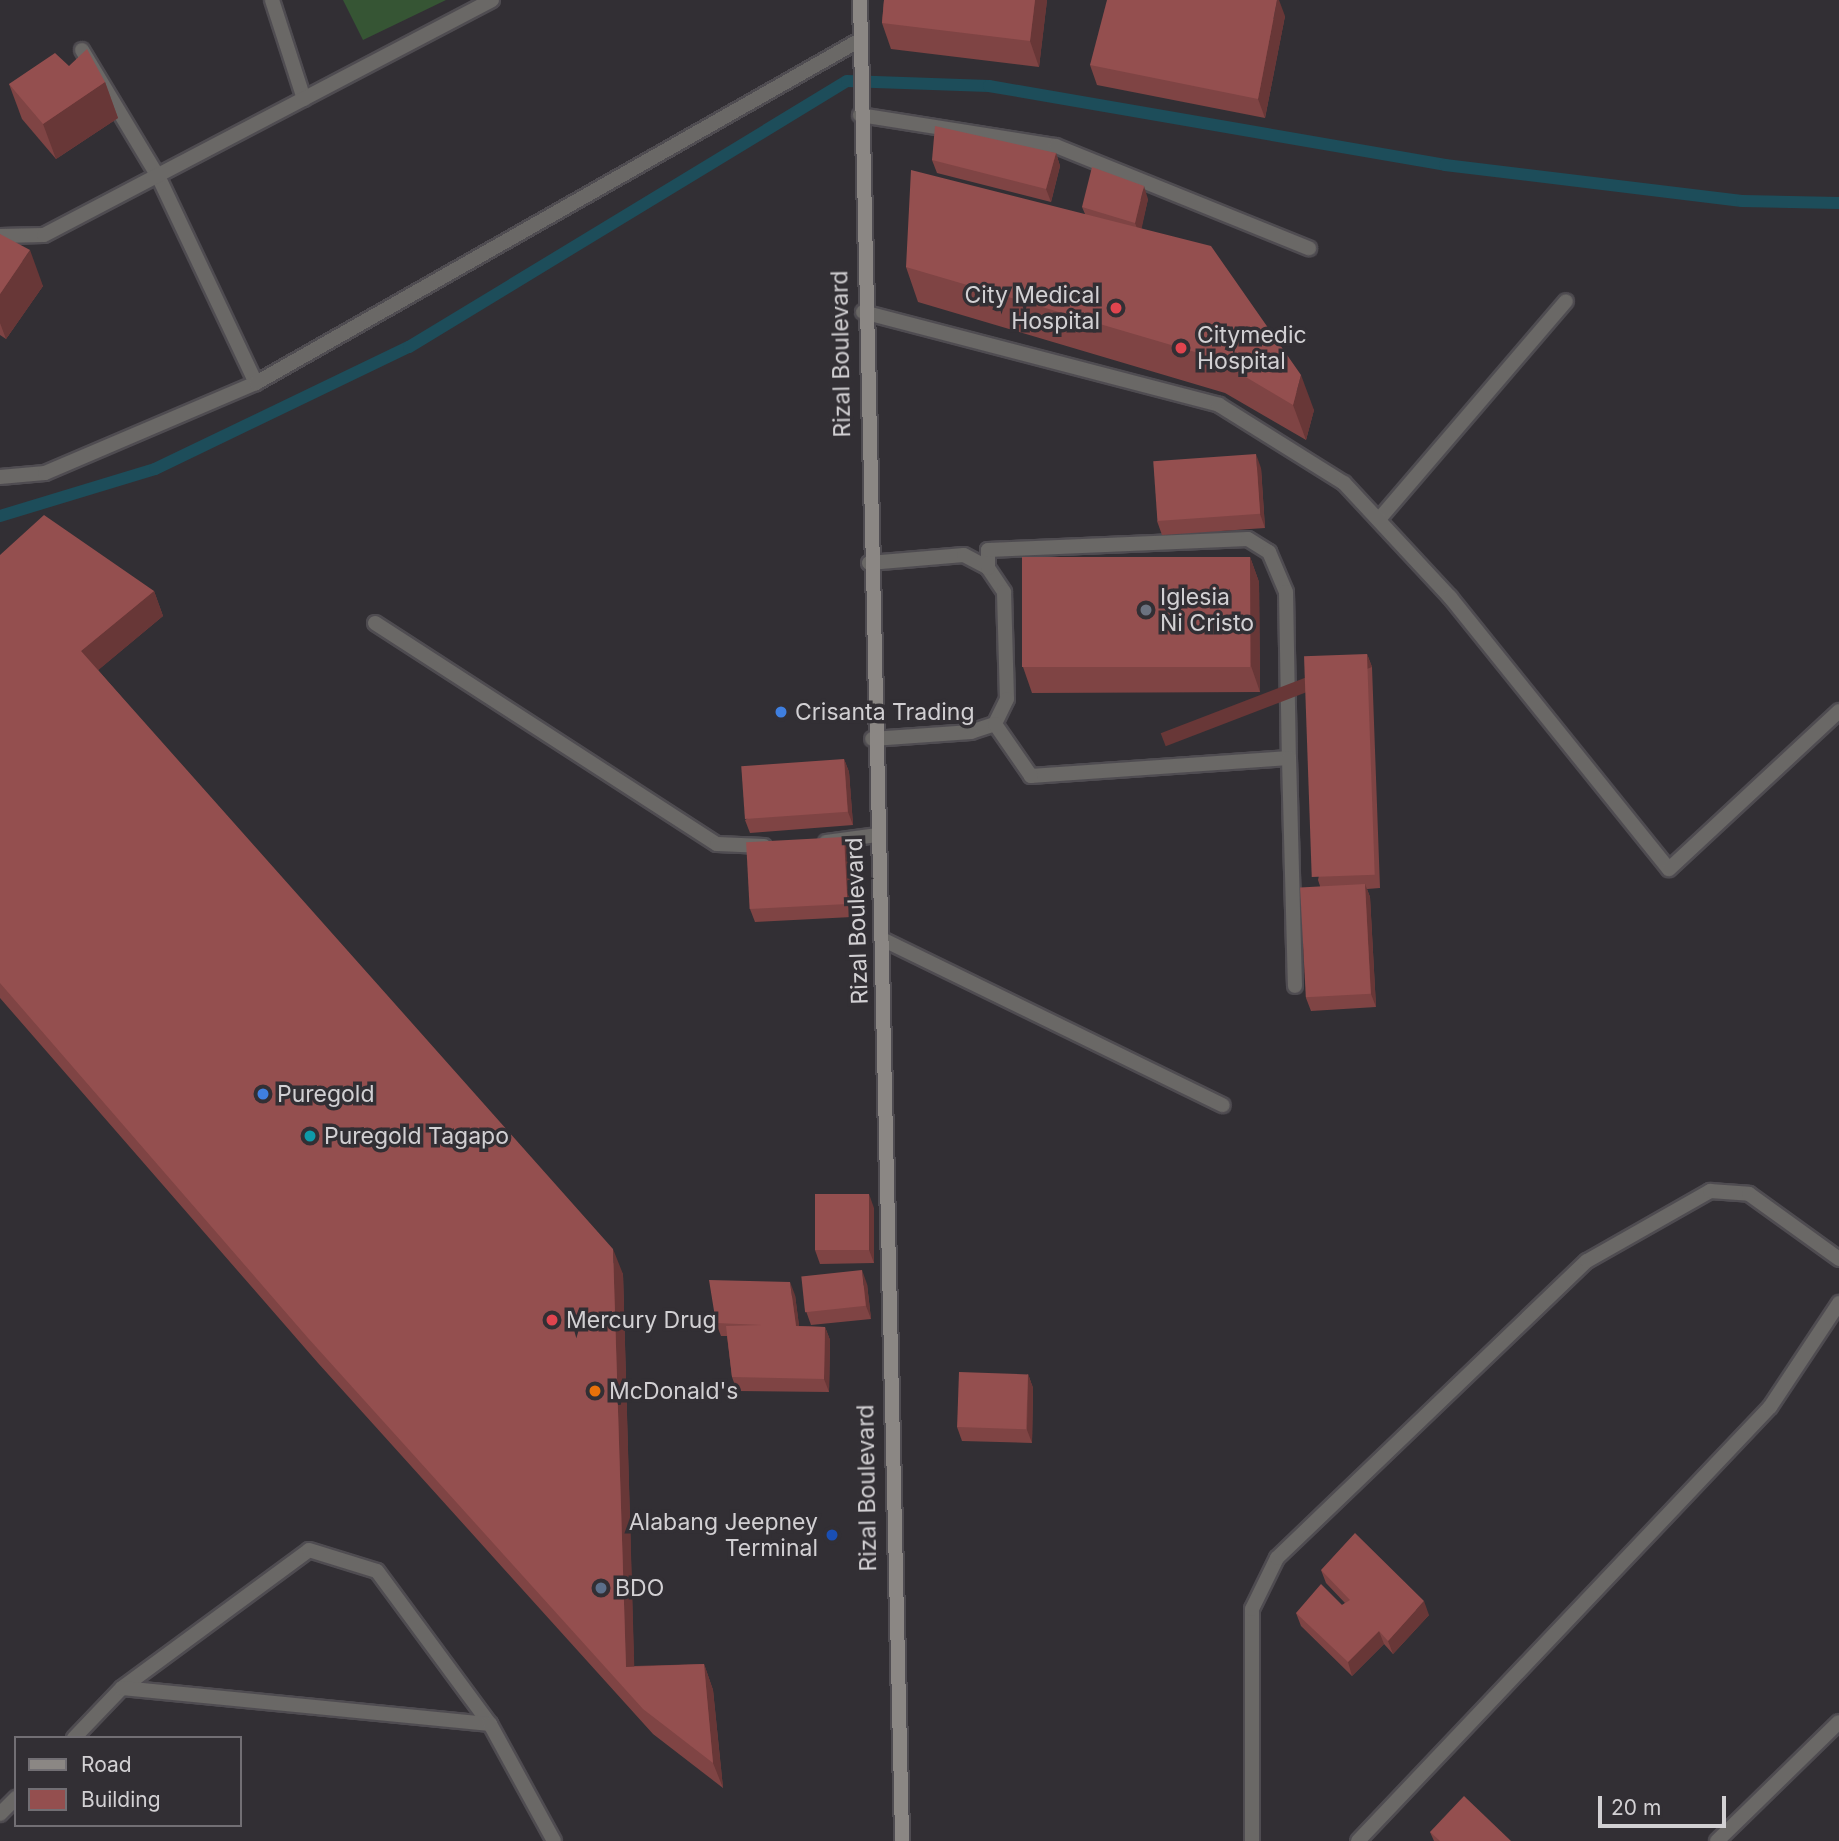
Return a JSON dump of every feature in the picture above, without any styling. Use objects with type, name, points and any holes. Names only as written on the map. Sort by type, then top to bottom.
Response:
[{"type":"main road","name":"Rizal Boulevard","points":[[860,0],[872,739],[882,939],[902,1841]]},
{"type":"street","points":[[272,0],[304,99]]},
{"type":"street","points":[[0,236],[44,235],[159,178],[492,0]]},
{"type":"street","points":[[0,477],[45,473],[256,383],[860,40]]},
{"type":"street","points":[[82,50],[159,178],[256,383]]},
{"type":"street","points":[[860,115],[1056,146],[1309,248]]},
{"type":"street","points":[[1381,517],[1566,301]]},
{"type":"street","points":[[863,312],[1219,405],[1344,483],[1381,517],[1669,869],[1839,711]]},
{"type":"street","points":[[988,568],[988,550],[1248,539],[1269,552],[1286,592],[1295,986]]},
{"type":"street","points":[[869,563],[964,555],[988,568],[1004,592],[1007,699],[995,724]]},
{"type":"street","points":[[374,623],[717,844],[783,846]]},
{"type":"street","points":[[872,739],[995,724]]},
{"type":"street","points":[[995,724],[1031,776],[1289,758]]},
{"type":"street","points":[[804,845],[877,835]]},
{"type":"street","points":[[882,939],[1223,1105]]},
{"type":"street","points":[[1252,1841],[1252,1609],[1277,1558],[1587,1261],[1710,1191],[1749,1194],[1839,1259]]},
{"type":"street","points":[[1358,1841],[1770,1407],[1839,1303]]},
{"type":"street","points":[[76,1736],[122,1688],[309,1550],[377,1572],[489,1724],[554,1841]]},
{"type":"street","points":[[122,1688],[489,1724]]},
{"type":"street","points":[[1717,1841],[1839,1722]]},
{"type":"street","points":[[0,1814],[14,1800]]},
{"type":"green space","points":[[343,0],[446,0],[363,40]]},
{"type":"building","points":[[884,0],[1035,0],[1030,41],[882,23]]},
{"type":"building","points":[[1107,0],[1277,0],[1258,99],[1090,65]]},
{"type":"building","points":[[87,49],[105,82],[43,124],[9,84],[55,53],[69,66]]},
{"type":"building","points":[[935,126],[1056,153],[1046,189],[932,160]]},
{"type":"building","points":[[1092,167],[1144,186],[1135,223],[1082,207]]},
{"type":"building","name":"Citymedic Hospital","points":[[911,170],[1211,246],[1301,375],[1293,405],[1212,357],[906,267]]},
{"type":"building","points":[[0,234],[30,250],[0,294]]},
{"type":"building","points":[[1256,454],[1260,514],[1157,521],[1153,461]]},
{"type":"building","name":"Puregold Tagapo","points":[[44,515],[154,591],[81,651],[613,1249],[626,1667],[704,1664],[713,1763],[643,1709],[308,1338],[0,983],[0,555]]},
{"type":"building","name":"Iglesia Ni Cristo","points":[[1022,557],[1250,557],[1250,667],[1022,667]]},
{"type":"building","points":[[1367,654],[1375,875],[1312,877],[1304,656]]},
{"type":"building","points":[[844,759],[848,812],[745,819],[741,766]]},
{"type":"building","points":[[844,837],[848,904],[750,909],[746,842]]},
{"type":"building","points":[[1365,884],[1371,994],[1306,997],[1300,887]]},
{"type":"building","points":[[815,1194],[869,1194],[869,1250],[815,1250]]},
{"type":"building","points":[[862,1270],[866,1306],[805,1312],[801,1276]]},
{"type":"building","points":[[709,1280],[790,1282],[796,1326],[825,1327],[824,1379],[732,1377],[726,1326],[762,1325],[716,1323]]},
{"type":"building","points":[[959,1372],[1028,1374],[1026,1429],[957,1427]]},
{"type":"building","points":[[1355,1533],[1424,1601],[1388,1641],[1379,1631],[1348,1662],[1296,1613],[1321,1584],[1342,1605],[1350,1600],[1321,1570]]},
{"type":"building","points":[[1464,1796],[1511,1841],[1440,1841],[1430,1832]]},
{"type":"waterway","points":[[0,516],[155,469],[409,347],[847,81],[989,86],[1445,165],[1742,201],[1839,203]]},
{"type":"place","name":"City Medical Hospital","points":[[1116,308]]},
{"type":"place","name":"Citymedic Hospital","points":[[1181,348]]},
{"type":"place","name":"Iglesia Ni Cristo","points":[[1146,610]]},
{"type":"place","name":"Crisanta Trading","points":[[781,712]]},
{"type":"place","name":"Puregold","points":[[263,1094]]},
{"type":"place","name":"Puregold Tagapo","points":[[310,1136]]},
{"type":"place","name":"Mercury Drug","points":[[552,1320]]},
{"type":"place","name":"McDonald's","points":[[595,1391]]},
{"type":"place","name":"Alabang Jeepney Terminal","points":[[832,1535]]},
{"type":"place","name":"BDO","points":[[601,1588]]}]
